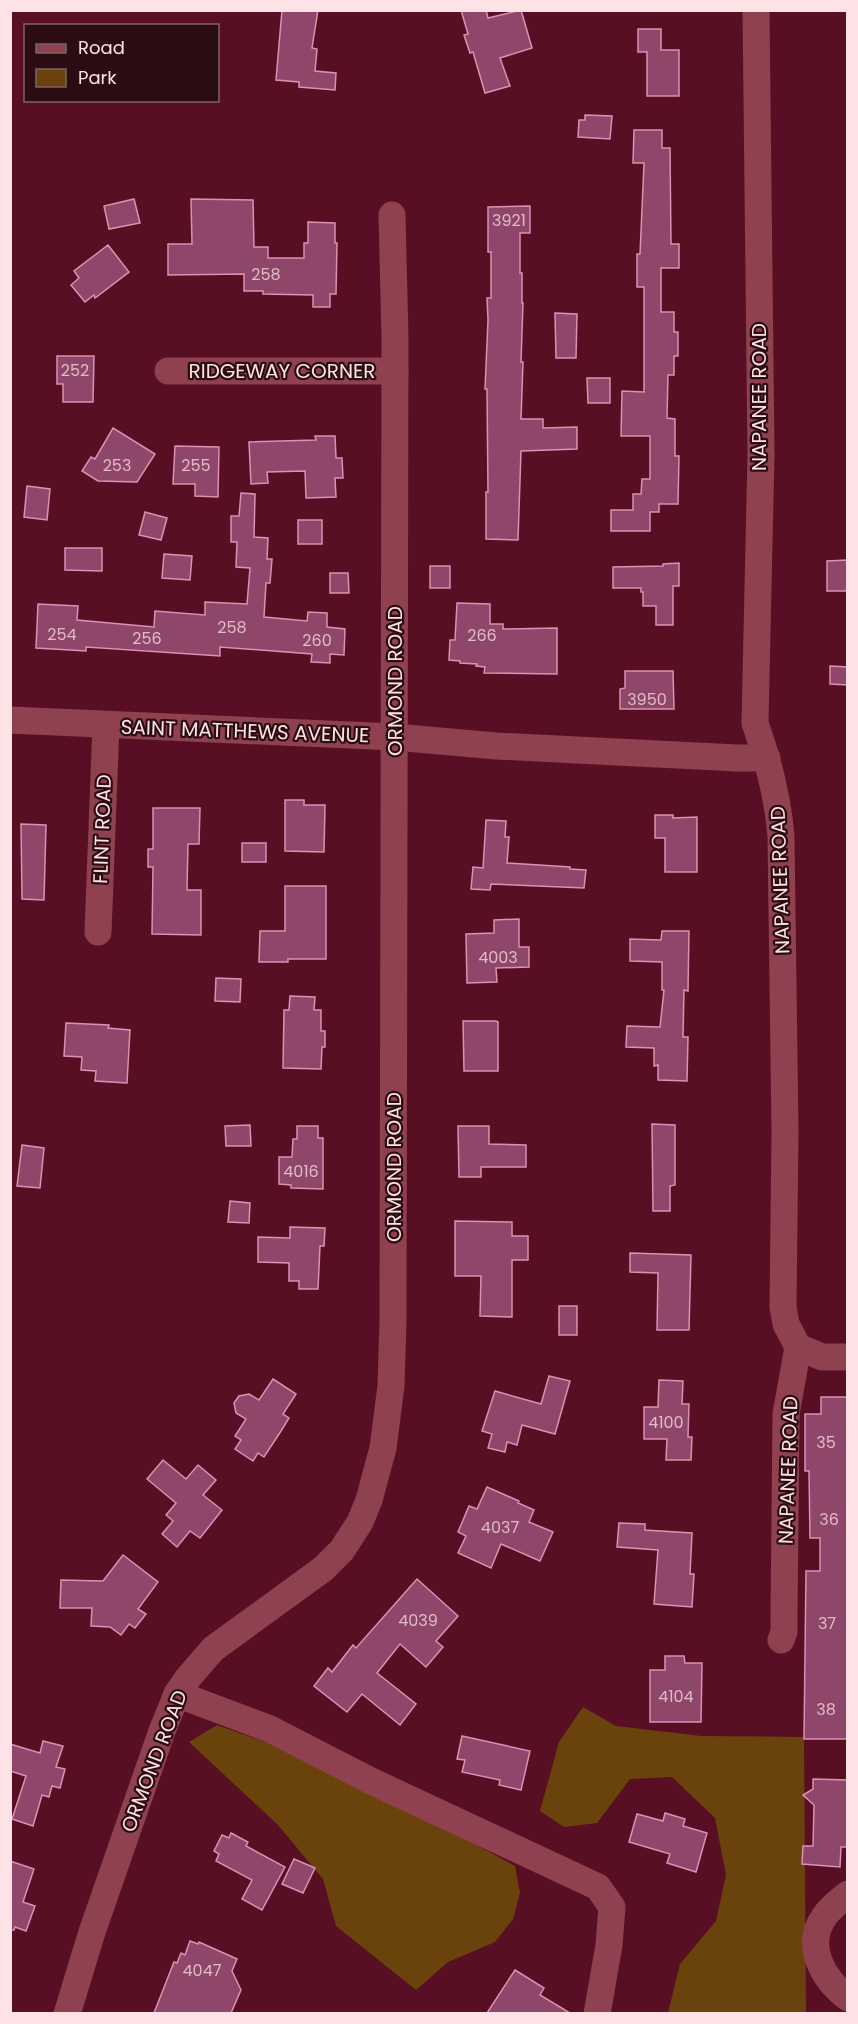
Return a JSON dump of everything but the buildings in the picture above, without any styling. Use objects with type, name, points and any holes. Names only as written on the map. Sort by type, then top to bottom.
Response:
[{"type":"street","name":"NAPANEE ROAD","points":[[756,10],[760,454],[755,723],[767,758],[778,803],[781,836],[784,1048],[783,1307],[786,1324],[798,1347],[786,1414],[784,1632],[781,1640]]},
{"type":"street","name":"ORMOND ROAD","points":[[66,2013],[92,1932],[177,1694],[213,1649],[322,1569],[342,1550],[360,1522],[369,1500],[383,1448],[392,1386],[393,1322],[395,371],[392,215]]},
{"type":"street","name":"RIDGEWAY CORNER","points":[[168,371],[395,371]]},
{"type":"street","name":"SAINT MATTHEWS AVENUE","points":[[10,720],[395,737],[496,746],[767,758]]},
{"type":"street","name":"FLINT ROAD","points":[[98,932],[106,725]]},
{"type":"street","points":[[798,1347],[822,1357],[848,1357]]},
{"type":"street","points":[[177,1694],[270,1729],[371,1781],[598,1887],[612,1907],[609,1945],[597,2013]]},
{"type":"street","points":[[848,1894],[823,1917],[816,1934],[815,1952],[836,1990],[848,1998]]},
{"type":"green space","points":[[583,1707],[616,1726],[701,1736],[804,1737],[806,2013],[668,2013],[680,1964],[716,1921],[726,1875],[715,1818],[672,1777],[630,1779],[597,1823],[564,1827],[540,1811],[559,1742]]},
{"type":"green space","points":[[217,1725],[297,1753],[402,1804],[515,1866],[520,1893],[513,1919],[495,1942],[448,1962],[416,1990],[336,1926],[323,1879],[278,1825],[189,1742]]}]
